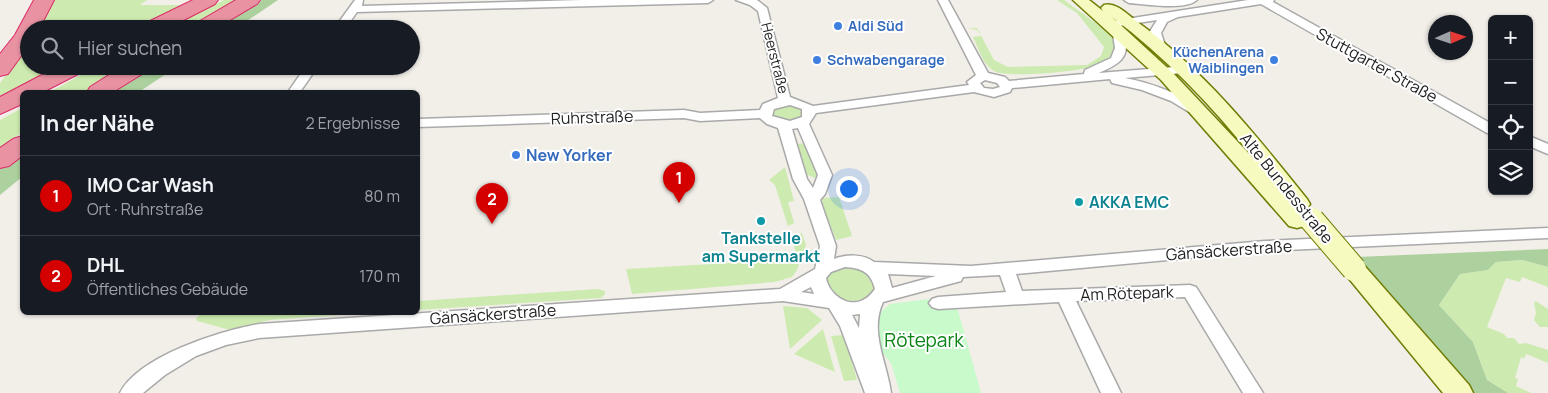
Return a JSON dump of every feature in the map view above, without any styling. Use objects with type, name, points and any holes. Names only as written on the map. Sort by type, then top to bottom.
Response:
[{"type":"highway","points":[[0,43],[26,0]]},
{"type":"highway","points":[[33,20],[44,0]]},
{"type":"highway","points":[[167,20],[208,0]]},
{"type":"highway","points":[[216,20],[250,0]]},
{"type":"highway","points":[[0,69],[20,42]]},
{"type":"highway","points":[[31,90],[59,75]]},
{"type":"highway","points":[[101,90],[124,75]]},
{"type":"highway","points":[[0,160],[20,145]]},
{"type":"main road","name":"Alte Bundesstraße","points":[[1080,0],[1160,48],[1183,69],[1254,145],[1304,220]]},
{"type":"main road","name":"Alte Bundesstraße","points":[[1098,0],[1115,21],[1304,220]]},
{"type":"main road","points":[[1304,220],[1459,393]]},
{"type":"main road","points":[[1346,269],[1440,393]]},
{"type":"street","points":[[345,20],[357,4],[708,0]]},
{"type":"street","name":"Heerstraße","points":[[741,0],[753,2],[763,10],[785,101]]},
{"type":"street","points":[[943,0],[983,76]]},
{"type":"street","points":[[1129,0],[1170,3]]},
{"type":"street","points":[[1115,21],[1170,3],[1192,0]]},
{"type":"street","points":[[1115,21],[1264,0]]},
{"type":"street","name":"Stuttgarter Straße","points":[[1264,0],[1283,5],[1488,118]]},
{"type":"street","points":[[1246,3],[1283,5]]},
{"type":"street","name":"Stuttgarter Straße","points":[[1283,5],[1488,128]]},
{"type":"street","points":[[1160,48],[1155,33],[1163,20],[1178,13]]},
{"type":"street","points":[[1077,78],[1116,60],[1122,48],[1115,21]]},
{"type":"street","points":[[1006,85],[1183,69]]},
{"type":"street","points":[[295,90],[306,75]]},
{"type":"street","points":[[975,88],[973,82],[983,76],[1001,80],[1006,85]]},
{"type":"street","points":[[1097,77],[1147,86],[1172,95],[1205,116]]},
{"type":"street","points":[[812,199],[818,194],[825,175],[806,116],[803,104],[785,101],[768,107],[765,114],[771,121],[784,125],[806,116],[975,88],[994,93],[1001,92],[1006,89],[1006,85]]},
{"type":"street","name":"Ruhrstraße","points":[[420,123],[684,114],[700,117],[765,114]]},
{"type":"street","points":[[784,125],[800,179],[812,199],[828,246],[822,271],[816,282],[818,290],[846,317],[852,328],[868,382],[875,393]]},
{"type":"street","points":[[1533,142],[1548,150]]},
{"type":"street","points":[[1533,149],[1548,155]]},
{"type":"street","name":"Gänsäckerstraße","points":[[874,268],[971,272],[1265,246],[1548,233]]},
{"type":"street","points":[[828,246],[854,261],[874,268],[884,281],[884,290],[867,315],[866,327],[880,381],[881,393]]},
{"type":"street","points":[[822,271],[836,262],[854,261]]},
{"type":"street","points":[[1006,268],[1016,297]]},
{"type":"street","name":"Gänsäckerstraße","points":[[783,295],[822,271]]},
{"type":"street","name":"Gänsäckerstraße","points":[[877,300],[971,272]]},
{"type":"street","name":"Am Rötepark","points":[[938,303],[1016,297],[1190,291],[1253,393]]},
{"type":"street","name":"Gänsäckerstraße","points":[[130,393],[155,371],[192,350],[238,334],[259,331],[783,295],[832,303]]},
{"type":"street","name":"Am Rötepark","points":[[1065,295],[1111,393]]},
{"type":"street","points":[[832,303],[854,308],[877,300]]},
{"type":"green space","points":[[51,0],[147,0],[140,5],[183,5],[154,20],[41,20]]},
{"type":"green space","points":[[224,0],[236,0],[202,20],[183,20]]},
{"type":"green space","points":[[262,0],[278,0],[248,20],[228,20]]},
{"type":"green space","points":[[1057,0],[1064,0],[1108,32],[1118,45],[1110,61],[1089,68],[1035,74],[1005,74],[996,72],[988,66],[973,37],[981,36],[977,30],[968,28],[977,28],[994,60],[1008,67],[1087,65],[1101,56],[1104,47],[1077,13]]},
{"type":"green space","points":[[20,56],[20,75],[45,75],[0,98],[0,83]]},
{"type":"green space","points":[[81,75],[112,75],[88,90],[54,90]]},
{"type":"green space","points":[[138,75],[164,75],[142,90],[114,90]]},
{"type":"green space","points":[[788,104],[801,108],[803,116],[791,121],[774,116],[775,108]]},
{"type":"green space","points":[[20,109],[20,134],[0,149],[0,120]]},
{"type":"green space","points":[[807,143],[819,174],[817,179],[801,172],[795,144]]},
{"type":"green space","points":[[20,155],[20,179],[0,195],[0,169]]},
{"type":"green space","points":[[785,167],[794,201],[788,202],[794,223],[788,226],[775,185],[769,180]]},
{"type":"green space","points":[[839,197],[852,236],[836,240],[822,203],[823,198]]},
{"type":"green space","points":[[802,233],[806,245],[797,270],[792,277],[775,282],[632,294],[626,269],[798,259],[791,237]]},
{"type":"green space","points":[[1548,249],[1548,267],[1522,260],[1496,262],[1488,270],[1460,274],[1439,305],[1473,342],[1487,380],[1508,393],[1473,393],[1356,257]]},
{"type":"green space","points":[[1522,260],[1548,267],[1548,287],[1522,277],[1520,282],[1506,278],[1487,327],[1504,334],[1507,338],[1514,338],[1519,344],[1526,343],[1548,350],[1548,363],[1526,354],[1524,359],[1521,357],[1515,378],[1518,379],[1516,386],[1531,393],[1508,393],[1487,380],[1473,342],[1439,305],[1460,274],[1488,270],[1496,262]]},
{"type":"green space","points":[[843,266],[859,267],[876,280],[875,291],[864,298],[854,301],[843,300],[831,295],[825,278],[829,272]]},
{"type":"green space","points":[[598,289],[605,291],[601,298],[420,310],[420,301]]},
{"type":"green space","name":"Rötepark","points":[[954,296],[981,393],[900,393],[891,363],[881,351],[873,319],[890,304]]},
{"type":"green space","points":[[1536,301],[1548,309],[1548,327],[1540,327],[1534,320],[1536,313],[1534,303]]},
{"type":"green space","points":[[783,306],[807,308],[822,320],[790,349]]},
{"type":"green space","points":[[200,315],[342,315],[270,320],[230,330],[197,321],[196,318]]},
{"type":"green space","points":[[823,329],[835,372],[794,354]]},
{"type":"green space","points":[[844,335],[857,380],[844,381],[831,336]]},
{"type":"place","name":"Aldi Süd","points":[[838,26]]},
{"type":"place","name":"Schwabengarage","points":[[817,60]]},
{"type":"place","name":"KüchenArena Waiblingen","points":[[1274,60]]},
{"type":"place","name":"New Yorker","points":[[516,155]]},
{"type":"place","name":"AKKA EMC","points":[[1079,202]]},
{"type":"place","name":"IMO Car Wash","points":[[679,203]]},
{"type":"place","name":"Tankstelle am Supermarkt","points":[[761,221]]},
{"type":"place","name":"DHL","points":[[492,224]]}]
